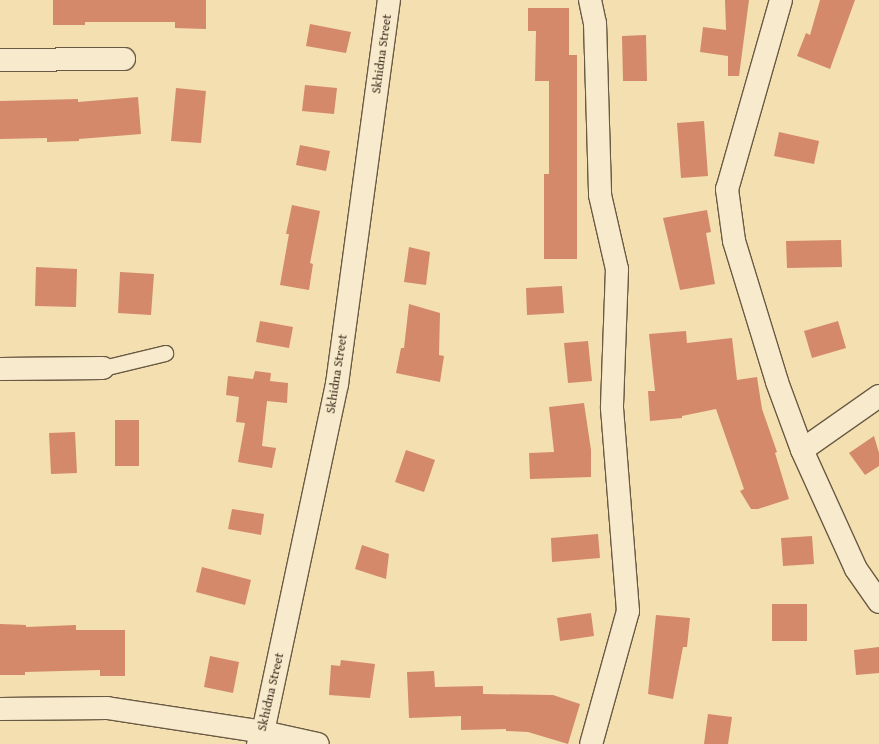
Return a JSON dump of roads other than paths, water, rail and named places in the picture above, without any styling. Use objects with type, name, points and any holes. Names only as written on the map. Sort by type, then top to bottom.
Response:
[{"type":"street","name":"Skhidna Street","points":[[260,738],[337,384],[389,0]]},
{"type":"street","points":[[590,0],[595,23],[600,195],[617,269],[612,408],[628,611],[590,744]]},
{"type":"street","points":[[781,0],[727,189],[734,241],[777,382],[802,450],[856,569],[879,602]]},
{"type":"street","points":[[0,60],[124,59]]},
{"type":"street","points":[[0,369],[103,368]]},
{"type":"street","points":[[802,450],[879,396]]},
{"type":"street","points":[[0,709],[108,708],[260,738],[318,744]]},
{"type":"lane","points":[[103,368],[164,353]]}]
